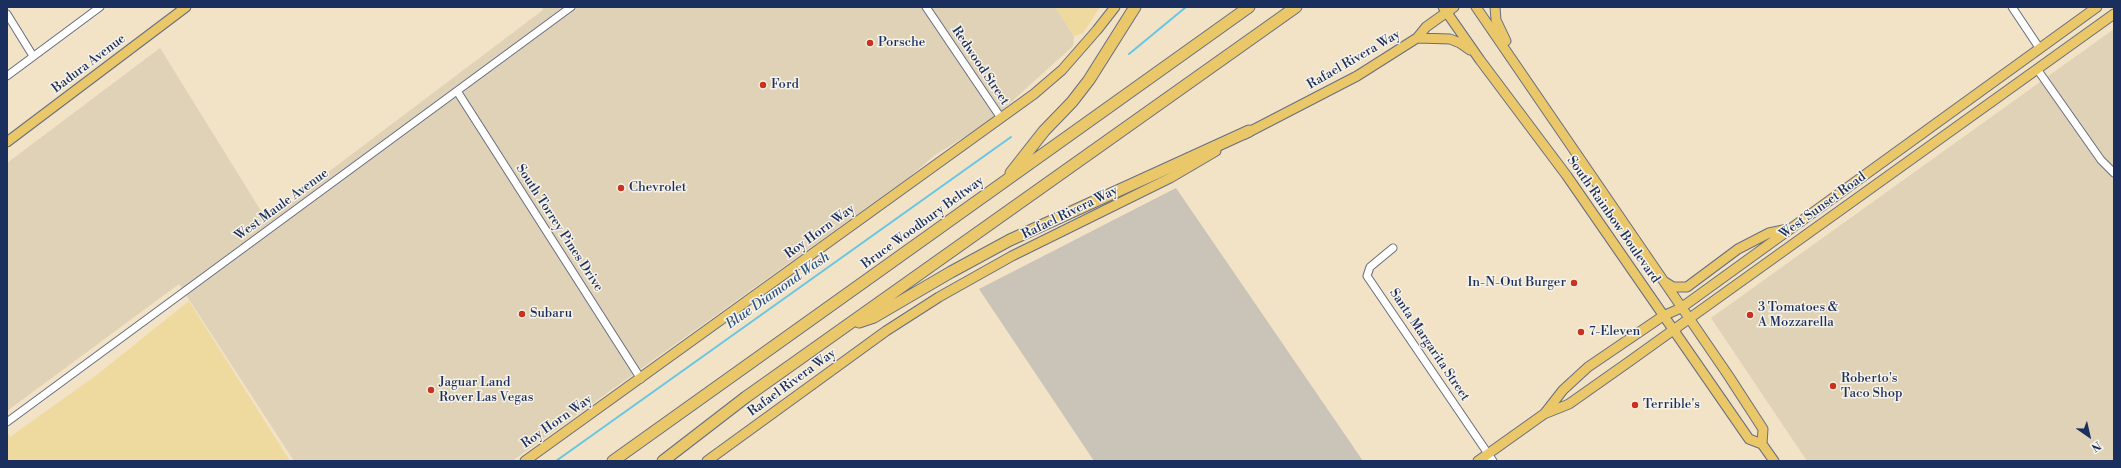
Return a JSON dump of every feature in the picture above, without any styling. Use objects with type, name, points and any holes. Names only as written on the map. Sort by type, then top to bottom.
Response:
[{"type":"highway","points":[[1006,181],[1044,131],[1072,102],[1089,80],[1135,7]]},
{"type":"highway","name":"Bruce Woodbury Beltway","points":[[614,461],[1249,7]]},
{"type":"highway","points":[[663,461],[746,397],[1296,7]]},
{"type":"highway","points":[[847,326],[874,317],[951,272],[1010,240],[1249,131]]},
{"type":"main road","name":"Badura Avenue","points":[[7,142],[186,7]]},
{"type":"main road","name":"Roy Horn Way","points":[[525,461],[1034,94],[1062,70],[1115,7]]},
{"type":"main road","name":"South Rainbow Boulevard","points":[[1476,7],[1763,429],[1762,444]]},
{"type":"main road","points":[[1495,7],[1496,20],[1500,29],[1532,79],[1544,108]]},
{"type":"main road","name":"West Sunset Road","points":[[1478,461],[1491,457],[1544,414],[1563,390],[1588,367],[1662,316],[1681,308],[2097,7]]},
{"type":"main road","name":"South Rainbow Boulevard","points":[[1448,9],[1480,60],[1567,176],[1662,316],[1749,439],[1762,444],[1774,461]]},
{"type":"main road","name":"Rafael Rivera Way","points":[[707,461],[886,331],[950,290],[1012,256],[1170,178],[1249,131],[1357,76],[1417,38],[1426,27],[1448,9]]},
{"type":"main road","name":"West Sunset Road","points":[[1544,414],[1569,404],[2114,14]]},
{"type":"main road","points":[[2083,17],[2092,29]]},
{"type":"main road","points":[[1417,38],[1443,38],[1453,40],[1466,47],[1480,60]]},
{"type":"main road","points":[[1901,149],[1909,161]]},
{"type":"main road","points":[[1662,280],[1673,287],[1687,287],[1738,249],[1769,233],[1791,229],[1799,240]]},
{"type":"street","points":[[7,76],[89,10],[100,7]]},
{"type":"street","name":"West Maule Avenue","points":[[7,422],[571,7]]},
{"type":"street","name":"Redwood Street","points":[[926,7],[1001,118]]},
{"type":"street","points":[[2012,7],[2040,49]]},
{"type":"street","points":[[7,14],[33,56]]},
{"type":"street","points":[[2037,69],[2101,160],[2114,173]]},
{"type":"street","name":"South Torrey Pines Drive","points":[[457,91],[641,378]]},
{"type":"street","name":"Santa Margarita Street","points":[[1393,248],[1370,267],[1367,276],[1491,457]]},
{"type":"shaded area","points":[[542,7],[1055,7],[1074,36],[1073,46],[990,121],[935,155],[909,177],[512,461],[294,461],[179,284],[7,411],[7,163],[160,48],[266,219],[543,10]]},
{"type":"shaded area","points":[[2114,29],[2114,461],[1807,461],[1711,318]]},
{"type":"shaded area","points":[[1176,188],[1363,461],[1094,461],[979,289]]},
{"type":"sand","points":[[1055,7],[1100,7],[1083,33],[1074,36]]},
{"type":"sand","points":[[189,301],[290,461],[7,461],[7,432],[10,437],[98,374]]},
{"type":"waterway","name":"Blue Diamond Wash","points":[[1129,54],[1186,7]]},
{"type":"waterway","name":"Blue Diamond Wash","points":[[556,461],[1011,137]]},
{"type":"place","name":"Porsche","points":[[870,43]]},
{"type":"place","name":"Ford","points":[[763,85]]},
{"type":"place","name":"Chevrolet","points":[[621,188]]},
{"type":"place","name":"In-N-Out Burger","points":[[1574,283]]},
{"type":"place","name":"Subaru","points":[[522,314]]},
{"type":"place","name":"3 Tomatoes & A Mozzarella","points":[[1750,315]]},
{"type":"place","name":"7-Eleven","points":[[1581,332]]},
{"type":"place","name":"Roberto's Taco Shop","points":[[1833,386]]},
{"type":"place","name":"Jaguar Land Rover Las Vegas","points":[[431,390]]},
{"type":"place","name":"Terrible's","points":[[1635,405]]}]
